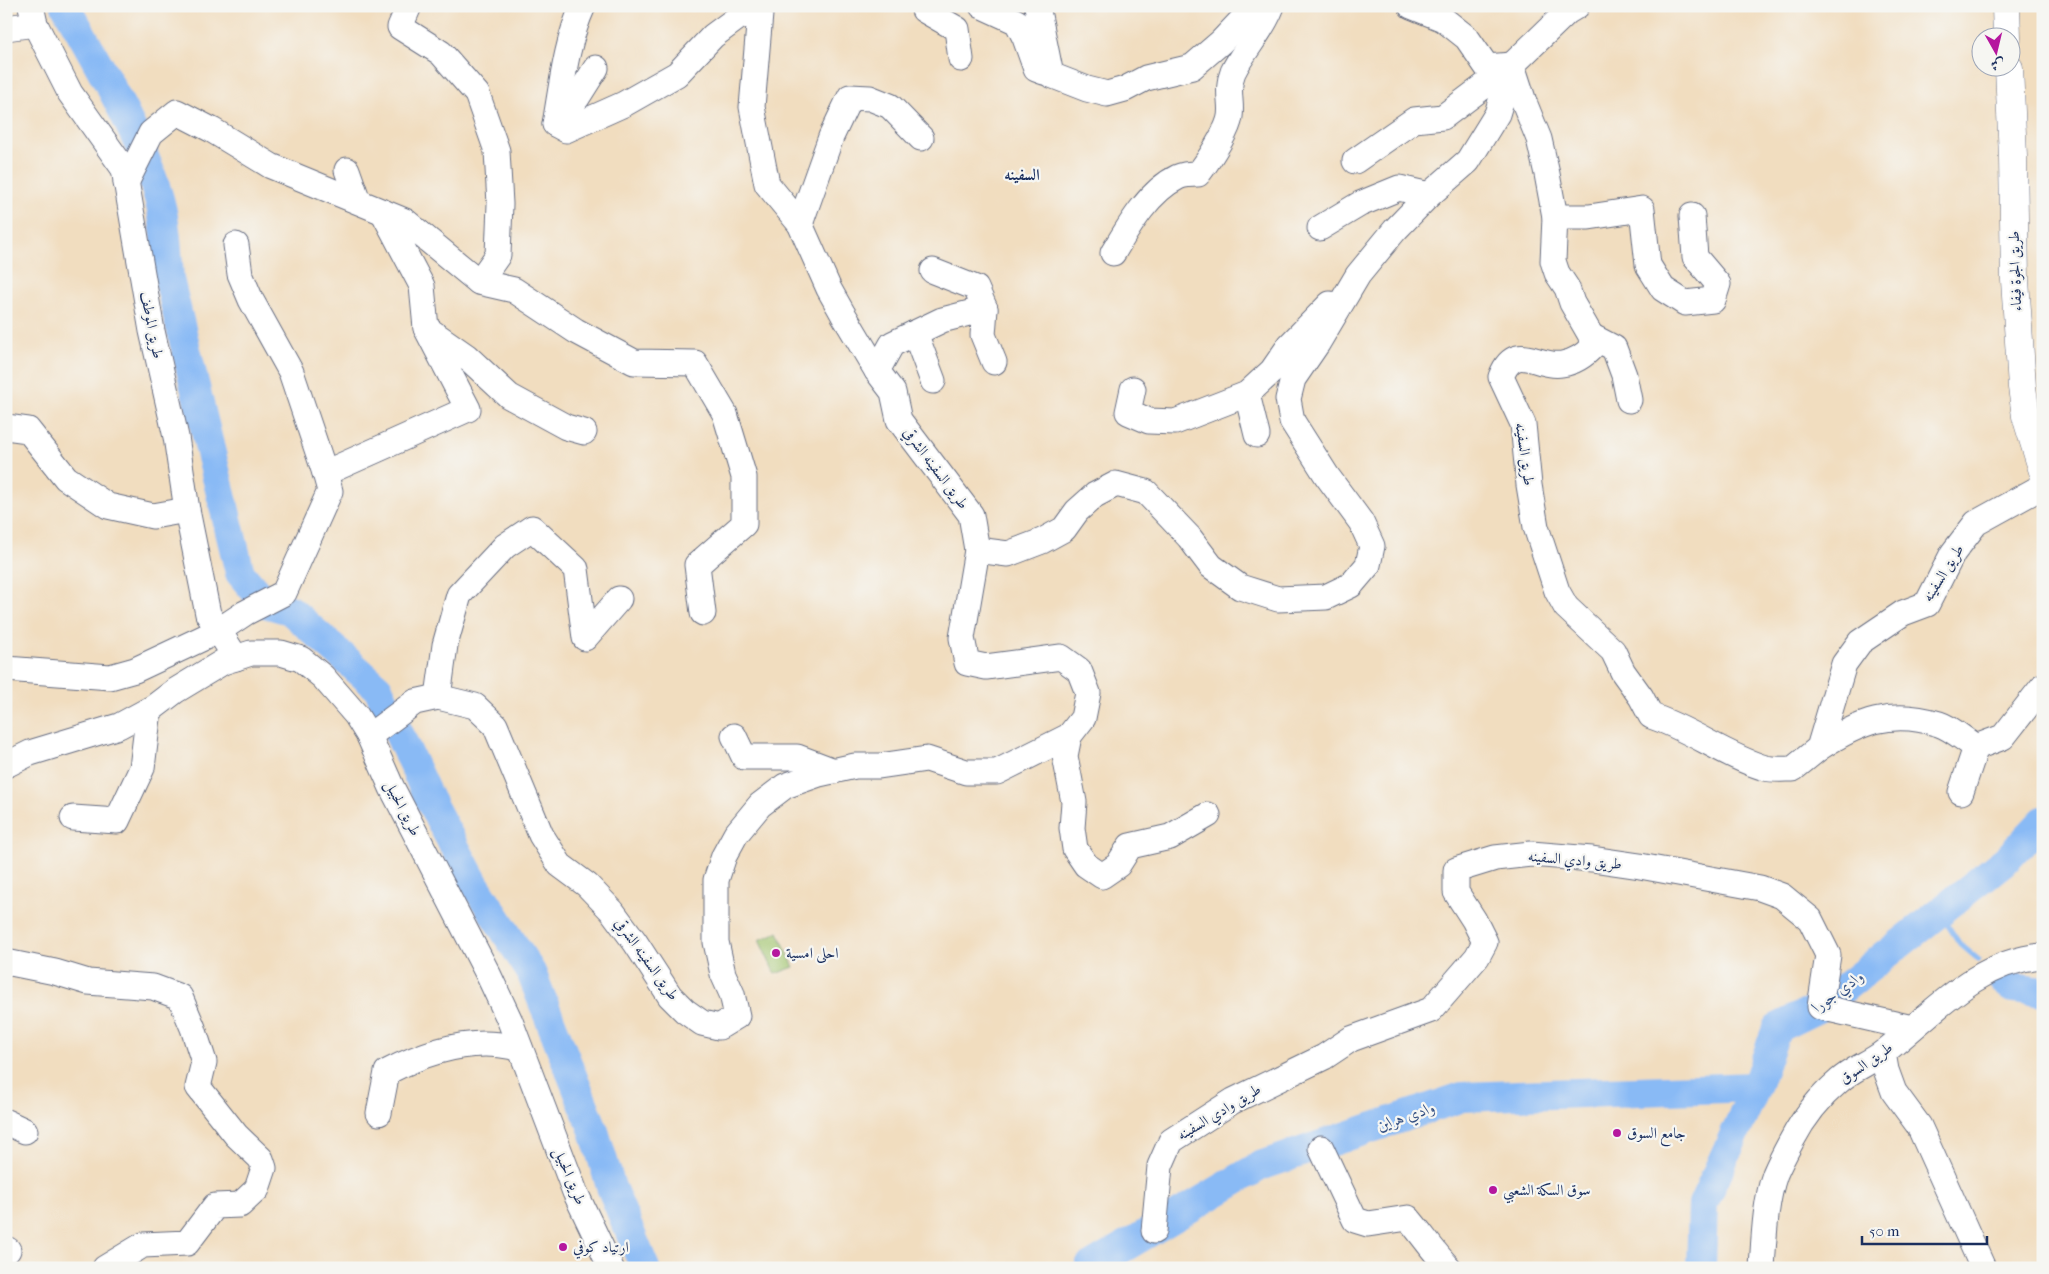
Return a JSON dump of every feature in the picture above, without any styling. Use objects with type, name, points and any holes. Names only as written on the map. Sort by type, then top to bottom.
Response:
[{"type":"main road","points":[[2006,6],[2007,28]]},
{"type":"main road","name":"طريق الجوة فيفاء","points":[[2009,78],[2013,157],[2014,280],[2022,387],[2026,416],[2043,471]]},
{"type":"street","points":[[409,6],[400,27],[441,53],[477,94],[497,151],[500,204],[498,254],[478,282]]},
{"type":"street","points":[[555,124],[567,56],[576,21],[583,6]]},
{"type":"street","points":[[924,6],[924,10],[957,29],[961,59]]},
{"type":"street","points":[[982,6],[1017,22],[1036,69],[1087,89],[1107,94],[1125,89],[1146,78],[1192,67],[1221,42],[1256,6]]},
{"type":"street","points":[[1037,6],[1051,75]]},
{"type":"street","points":[[1113,253],[1134,217],[1164,186],[1180,176],[1198,174],[1205,165],[1230,120],[1229,84],[1234,72],[1242,56],[1267,19],[1272,6]]},
{"type":"street","points":[[1411,6],[1443,19],[1467,38],[1487,67],[1512,65]]},
{"type":"street","points":[[1356,161],[1414,120],[1443,117],[1512,65],[1567,12],[1577,6]]},
{"type":"street","name":"طريق السفينه الشرقي","points":[[369,736],[415,702],[438,697],[475,706],[495,725],[541,835],[560,865],[587,885],[612,911],[635,942],[670,996],[685,1011],[702,1023],[719,1027],[737,1016],[732,994],[723,974],[716,942],[716,880],[724,856],[736,834],[760,805],[785,786],[834,770],[854,766],[879,766],[927,759],[966,772],[996,772],[1070,736],[1083,718],[1088,693],[1079,670],[1061,657],[986,667],[967,663],[962,638],[977,550],[971,515],[900,420],[893,392],[877,371],[829,289],[800,224],[767,184],[752,107],[760,14],[740,16],[713,36],[677,74],[624,104],[566,130],[555,124]]},
{"type":"street","points":[[6,28],[33,15]]},
{"type":"street","name":"طريق الموطف","points":[[33,15],[70,93],[124,169],[152,331],[176,437],[187,510],[208,614],[236,658]]},
{"type":"street","points":[[1133,389],[1128,412],[1149,421],[1175,422],[1247,394],[1272,371],[1290,345],[1358,275],[1395,230],[1429,195],[1468,161],[1497,114],[1512,65]]},
{"type":"street","points":[[1512,65],[1539,139],[1555,217],[1552,261],[1557,274],[1567,288],[1572,303],[1591,336],[1614,348],[1624,375],[1629,400]]},
{"type":"street","points":[[555,124],[577,98],[596,68]]},
{"type":"street","points":[[800,224],[831,138],[850,97],[870,98],[890,106],[921,138]]},
{"type":"street","points":[[126,183],[151,133],[177,112],[212,130],[270,166],[405,221],[478,282],[514,290],[576,331],[634,362],[695,363],[725,414],[744,477],[744,524],[697,565],[703,613]]},
{"type":"street","points":[[347,170],[358,202]]},
{"type":"street","points":[[1320,228],[1360,204],[1400,188],[1429,195]]},
{"type":"street","points":[[1555,217],[1589,217],[1642,209],[1648,265],[1663,289],[1685,303],[1713,300],[1718,284],[1695,257],[1692,216]]},
{"type":"street","points":[[326,473],[468,409],[426,328],[422,286],[383,212]]},
{"type":"street","points":[[6,669],[110,677],[135,670],[218,631],[245,613],[284,594],[330,491],[326,473],[291,372],[251,300],[240,274],[236,245]]},
{"type":"street","points":[[933,271],[976,288],[985,309],[983,335],[994,362]]},
{"type":"street","points":[[977,550],[1008,554],[1042,541],[1064,529],[1077,512],[1095,495],[1116,484],[1146,492],[1189,537],[1212,566],[1240,587],[1278,599],[1326,597],[1351,585],[1368,565],[1372,546],[1361,522],[1327,476],[1292,421],[1288,399],[1293,379],[1317,344],[1358,275]]},
{"type":"street","points":[[877,371],[892,344],[942,320],[985,309]]},
{"type":"street","points":[[426,328],[466,356],[509,396],[566,427],[584,432]]},
{"type":"street","points":[[915,334],[933,381]]},
{"type":"street","name":"طريق السفينه","points":[[1591,336],[1592,347],[1584,356],[1561,364],[1524,357],[1513,360],[1505,366],[1501,377],[1524,424],[1529,485],[1536,527],[1557,591],[1566,607],[1613,651],[1623,672],[1641,697],[1651,716],[1675,724],[1733,754],[1767,768],[1792,769],[1845,731],[1875,720],[1907,718],[1941,725],[1976,747]]},
{"type":"street","points":[[1247,394],[1257,435]]},
{"type":"street","points":[[6,427],[28,430],[66,478],[108,506],[153,516],[187,510]]},
{"type":"street","name":"طريق السفينه","points":[[1819,748],[1844,664],[1860,642],[1903,613],[1927,604],[1952,553],[1976,523],[2043,486]]},
{"type":"street","points":[[438,697],[445,645],[459,596],[505,546],[532,528],[576,569],[585,638],[619,599]]},
{"type":"street","name":"طريق الحبيل","points":[[6,765],[30,753],[119,726],[149,710],[175,690],[223,662],[251,653],[281,653],[301,659],[324,677],[340,694],[369,736],[392,788],[489,976],[510,1021],[575,1192],[611,1268]]},
{"type":"street","points":[[1961,792],[1976,747],[2003,738],[2043,686]]},
{"type":"street","points":[[73,818],[117,821],[142,768],[149,710]]},
{"type":"street","points":[[734,736],[744,757],[796,757],[834,770]]},
{"type":"street","points":[[1070,736],[1065,756],[1074,802],[1072,828],[1075,849],[1086,865],[1102,876],[1118,865],[1130,846],[1170,837],[1208,815]]},
{"type":"street","name":"طريق وادي السفينه","points":[[1154,1232],[1160,1166],[1171,1141],[1233,1101],[1324,1057],[1351,1039],[1431,1010],[1477,957],[1485,942],[1474,920],[1456,892],[1456,870],[1495,858],[1531,854],[1592,859],[1760,888],[1782,896],[1810,919],[1828,955],[1820,1007],[1912,1028]]},
{"type":"street","name":"طريق السوق","points":[[1762,1268],[1767,1216],[1775,1175],[1792,1139],[1810,1110],[1839,1080],[1883,1053],[1971,980],[2004,963],[2026,957],[2043,956]]},
{"type":"street","points":[[6,962],[55,972],[88,982],[126,984],[152,988],[180,996],[204,1062],[198,1087],[236,1135],[261,1159],[264,1168],[257,1189],[240,1205],[215,1206],[187,1243],[143,1245],[105,1268]]},
{"type":"street","points":[[379,1113],[386,1072],[414,1058],[450,1049],[484,1044],[520,1048]]},
{"type":"street","points":[[1883,1053],[1886,1070],[1894,1092],[1918,1126],[1983,1268]]},
{"type":"street","points":[[1320,1148],[1355,1220],[1368,1224],[1408,1218],[1426,1238],[1438,1257],[1449,1268]]},
{"type":"green space","name":"احلى امسية","points":[[778,932],[794,967],[775,974],[759,940]]},
{"type":"waterway","points":[[66,6],[128,121],[149,168],[157,192],[164,224],[169,279],[240,573],[265,603],[290,610],[378,688],[429,799],[474,883],[531,972],[594,1131],[611,1187],[645,1268]]},
{"type":"waterway","name":"وادي جورا","points":[[1701,1268],[1703,1204],[1756,1087],[1777,1028],[1820,1007],[2008,858],[2043,821]]},
{"type":"waterway","points":[[1939,912],[1960,944],[1979,960]]},
{"type":"waterway","points":[[2003,980],[2013,988],[2043,992]]},
{"type":"waterway","name":"وادي هراين","points":[[1089,1268],[1260,1166],[1462,1097],[1756,1087]]},
{"type":"place","name":"احلى امسية","points":[[776,953]]},
{"type":"place","name":"جامع السوق","points":[[1617,1133]]},
{"type":"place","name":"سوق السكة الشعبي","points":[[1493,1190]]},
{"type":"place","name":"ارتياد كوفي","points":[[563,1247]]},
{"type":"district","name":"السفينه","points":[[1022,174]]}]
